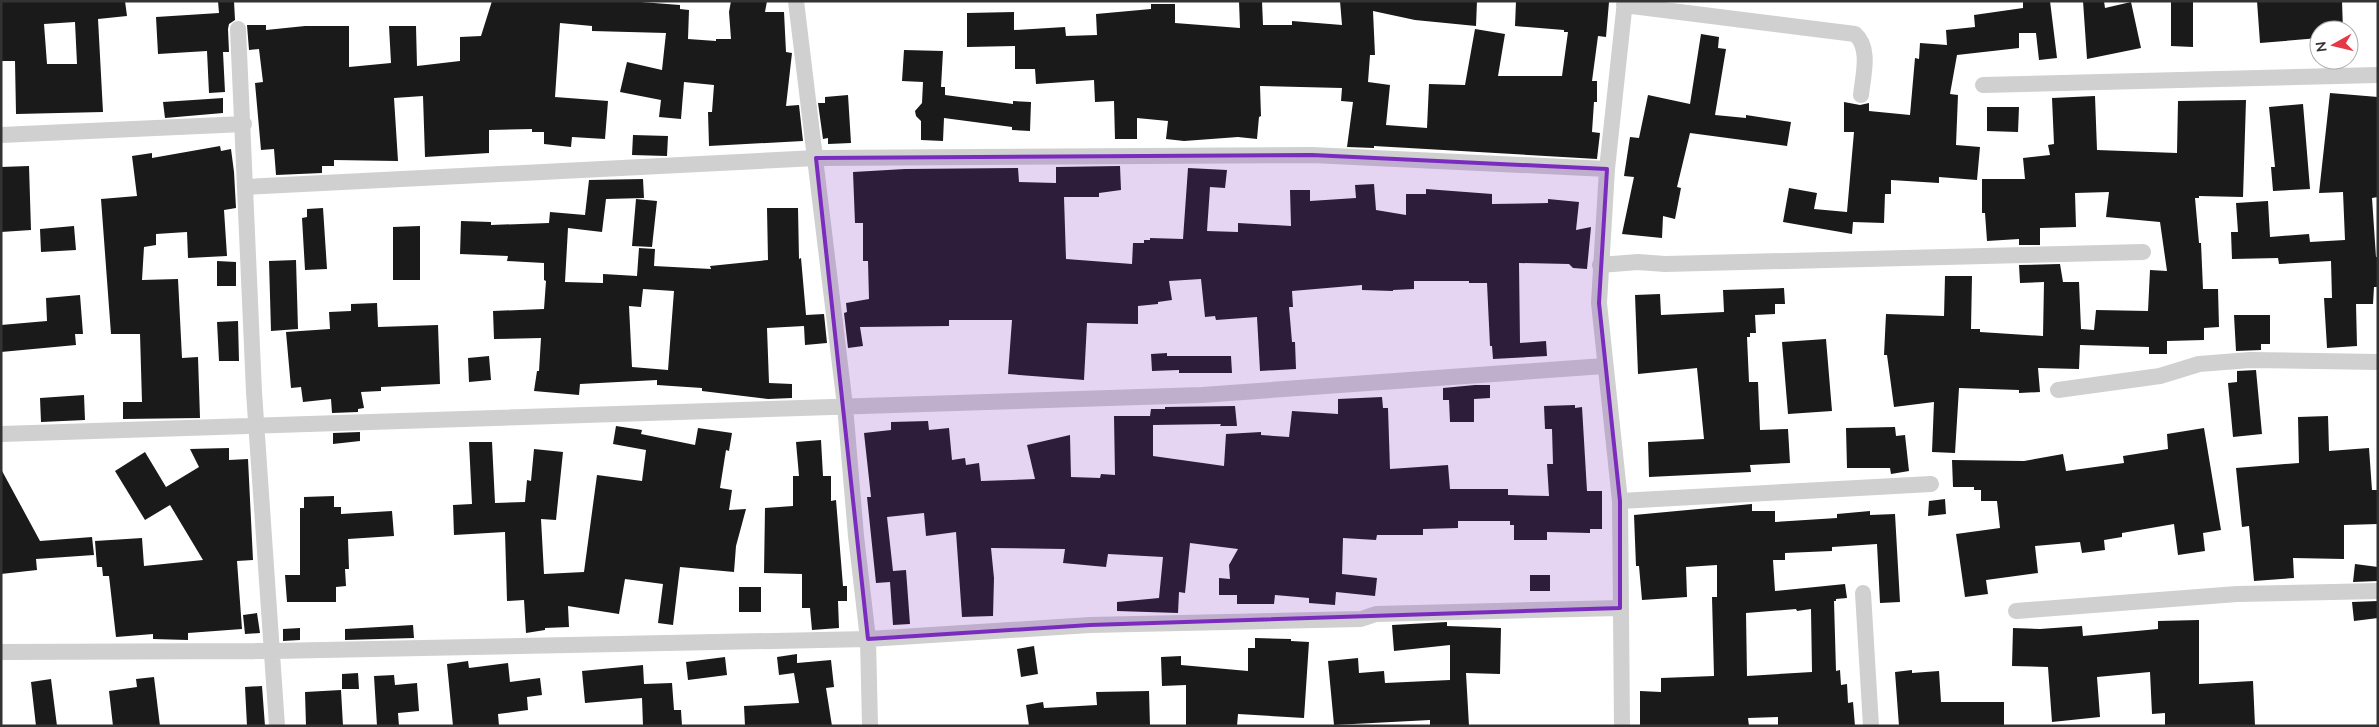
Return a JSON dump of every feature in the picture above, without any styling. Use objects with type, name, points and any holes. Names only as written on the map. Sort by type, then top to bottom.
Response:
[{"type":"street","points":[[796,1],[845,406],[856,536],[868,639],[870,726]]},
{"type":"street","points":[[1622,726],[1620,501],[1604,366],[1599,303],[1607,169],[1624,3],[1855,34],[1862,41],[1864,49],[1861,95]]},
{"type":"street","points":[[238,29],[244,124],[256,425],[277,726]]},
{"type":"street","points":[[1984,85],[2378,75]]},
{"type":"street","points":[[1,135],[244,124]]},
{"type":"street","points":[[246,187],[816,158],[1312,155],[1607,169]]},
{"type":"street","points":[[1600,265],[1638,262],[1665,264],[2143,252]]},
{"type":"street","points":[[2058,390],[2160,376],[2199,364],[2250,360],[2378,362]]},
{"type":"street","points":[[1,434],[1202,394],[1604,366]]},
{"type":"street","points":[[1620,501],[1931,484]]},
{"type":"street","points":[[2016,611],[2237,594],[2378,591]]},
{"type":"street","points":[[1863,593],[1871,726]]},
{"type":"street","points":[[1,652],[273,652],[868,639],[1090,625],[1361,619],[1386,613],[1620,608]]},
{"type":"highlighted area","points":[[1312,155],[1607,169],[1599,303],[1620,501],[1620,608],[1090,625],[868,639],[816,158]]},
{"type":"building","points":[[1,1],[125,1],[127,16],[98,19],[103,112],[16,114],[15,61],[1,61]],"holes":[[[75,22],[77,64],[47,64],[44,24]]]},
{"type":"building","points":[[218,1],[234,1],[235,20],[229,24],[228,29],[229,52],[223,52],[225,92],[209,93],[207,51],[158,54],[156,17],[219,13]]},
{"type":"building","points":[[492,1],[628,1],[680,5],[680,9],[689,10],[688,39],[716,41],[716,39],[731,39],[729,12],[731,1],[767,1],[765,12],[784,12],[786,52],[792,53],[786,106],[799,105],[803,141],[709,146],[708,112],[712,112],[714,85],[684,82],[681,119],[659,117],[661,100],[620,92],[627,62],[662,70],[666,33],[592,31],[592,26],[560,23],[555,97],[608,101],[605,139],[572,137],[571,147],[544,144],[544,132],[532,132],[532,129],[489,130],[489,153],[425,157],[423,96],[394,98],[398,161],[334,160],[334,166],[322,166],[322,173],[276,175],[274,149],[261,150],[255,83],[263,82],[259,49],[249,50],[247,25],[266,25],[266,30],[305,26],[349,26],[349,67],[391,63],[389,26],[416,26],[417,66],[460,61],[460,37],[481,36]]},
{"type":"building","points":[[1239,1],[1262,1],[1263,25],[1292,25],[1292,21],[1342,25],[1340,1],[1477,1],[1476,26],[1415,20],[1373,11],[1375,55],[1370,55],[1368,82],[1390,85],[1386,125],[1427,128],[1429,84],[1465,85],[1475,29],[1505,34],[1498,76],[1562,76],[1568,32],[1564,32],[1564,30],[1515,26],[1516,1],[1609,2],[1606,37],[1598,36],[1592,81],[1597,81],[1597,102],[1594,102],[1592,132],[1600,133],[1597,159],[1374,146],[1374,148],[1347,147],[1353,102],[1341,101],[1342,88],[1260,86],[1261,116],[1259,117],[1257,139],[1238,137],[1184,141],[1166,139],[1168,121],[1137,118],[1137,139],[1115,139],[1114,101],[1095,102],[1094,80],[1036,84],[1035,69],[1015,69],[1015,46],[967,47],[967,13],[1014,12],[1014,30],[1065,27],[1066,36],[1097,35],[1096,14],[1151,9],[1151,4],[1175,4],[1175,23],[1240,28]]},
{"type":"building","points":[[2023,1],[2050,1],[2057,58],[2039,60],[2036,33],[2019,33],[2019,48],[1957,55],[1950,94],[1958,95],[1956,145],[1980,147],[1977,180],[1939,177],[1939,183],[1891,180],[1891,194],[1885,194],[1884,223],[1853,222],[1852,234],[1783,222],[1789,188],[1817,193],[1814,209],[1847,212],[1854,132],[1844,132],[1844,102],[1860,105],[1869,103],[1869,111],[1910,115],[1915,58],[1919,59],[1920,43],[1947,45],[1946,30],[1975,27],[1974,15],[2023,8]]},
{"type":"building","points":[[2083,1],[2104,1],[2105,8],[2131,2],[2141,48],[2087,59]]},
{"type":"building","points":[[2171,1],[2193,1],[2193,47],[2171,46]]},
{"type":"building","points":[[2257,1],[2342,1],[2343,20],[2309,20],[2309,39],[2260,43]]},
{"type":"building","points":[[1701,34],[1719,37],[1718,48],[1726,49],[1715,115],[1746,118],[1746,115],[1791,122],[1787,146],[1690,133],[1677,187],[1681,188],[1675,219],[1663,216],[1662,238],[1622,234],[1634,177],[1624,176],[1630,137],[1639,138],[1648,95],[1690,104]]},
{"type":"building","points":[[904,50],[943,51],[941,87],[945,87],[945,95],[1013,104],[1013,101],[1031,102],[1030,131],[1012,130],[1012,127],[944,118],[943,141],[921,140],[921,121],[916,116],[915,111],[922,103],[923,82],[902,81]]},
{"type":"building","points":[[2330,93],[2378,97],[2378,197],[2372,198],[2376,257],[2378,257],[2378,287],[2374,287],[2373,304],[2356,304],[2357,346],[2327,348],[2324,298],[2332,298],[2331,261],[2279,264],[2278,258],[2232,259],[2231,232],[2238,232],[2236,203],[2268,201],[2270,237],[2309,234],[2310,242],[2345,240],[2343,192],[2319,193]]},
{"type":"building","points":[[848,95],[851,143],[828,144],[828,138],[823,139],[818,103],[825,103],[825,97]]},
{"type":"building","points":[[2095,96],[2097,150],[2177,153],[2178,101],[2246,100],[2243,197],[2199,196],[2199,198],[2195,198],[2199,243],[2201,243],[2203,289],[2218,289],[2219,327],[2204,328],[2204,340],[2167,341],[2167,354],[2149,354],[2149,347],[2080,345],[2079,369],[2038,368],[2040,392],[2019,393],[2019,390],[1959,388],[1955,453],[1932,452],[1934,402],[1894,407],[1887,355],[1884,355],[1886,314],[1944,316],[1945,276],[1972,276],[1971,329],[1980,329],[1980,332],[2043,336],[2044,282],[2020,283],[2019,265],[2060,264],[2063,282],[2079,282],[2081,329],[2094,330],[2096,310],[2148,311],[2150,270],[2167,271],[2160,222],[2106,217],[2109,192],[2075,193],[2076,227],[2040,228],[2040,245],[2019,245],[2019,239],[1987,241],[1985,213],[1982,213],[1982,179],[2025,179],[2023,158],[2050,155],[2048,145],[2054,144],[2052,98]]},
{"type":"building","points":[[223,98],[223,113],[165,118],[163,102]]},
{"type":"building","points":[[2303,104],[2310,189],[2273,191],[2271,167],[2275,167],[2269,107]]},
{"type":"building","points":[[1987,107],[2019,107],[2018,132],[1987,131]]},
{"type":"building","points":[[633,135],[668,136],[667,156],[632,155]]},
{"type":"building","points":[[220,146],[221,151],[231,149],[234,172],[236,208],[224,210],[227,256],[188,258],[187,232],[156,234],[156,245],[144,247],[142,280],[178,279],[182,358],[198,357],[200,418],[123,419],[123,402],[142,402],[140,334],[111,334],[101,199],[137,196],[132,156],[152,153],[152,158]]},
{"type":"building","points":[[29,166],[31,230],[1,232],[1,167]]},
{"type":"building","points":[[1120,166],[1121,190],[1099,193],[1099,197],[1064,197],[1066,259],[1132,264],[1133,243],[1144,243],[1144,240],[1150,240],[1150,238],[1183,239],[1188,168],[1227,170],[1225,188],[1210,187],[1207,231],[1238,232],[1238,223],[1291,226],[1290,190],[1310,190],[1310,201],[1356,198],[1355,185],[1374,184],[1376,210],[1406,215],[1406,194],[1426,194],[1426,189],[1492,194],[1492,204],[1548,203],[1548,199],[1579,202],[1576,230],[1591,227],[1587,269],[1573,268],[1569,264],[1519,263],[1520,343],[1546,341],[1547,356],[1493,359],[1492,346],[1490,346],[1487,283],[1469,283],[1469,281],[1414,281],[1414,289],[1393,291],[1362,290],[1362,285],[1292,291],[1293,307],[1289,307],[1292,342],[1295,342],[1296,369],[1260,371],[1257,317],[1216,320],[1215,316],[1205,317],[1201,279],[1169,281],[1172,300],[1158,302],[1158,304],[1138,306],[1138,324],[1087,323],[1084,380],[1008,374],[1012,320],[949,320],[949,326],[860,327],[863,346],[848,348],[844,313],[847,312],[846,303],[869,299],[868,261],[863,261],[863,223],[855,223],[853,172],[905,169],[1018,168],[1019,182],[1056,183],[1056,167]]},
{"type":"building","points":[[643,179],[644,198],[606,199],[602,232],[568,228],[565,282],[603,283],[603,274],[637,276],[639,248],[655,249],[654,266],[711,269],[710,266],[768,260],[767,208],[798,208],[799,259],[801,258],[806,315],[824,314],[827,343],[805,345],[804,326],[767,328],[769,383],[792,384],[792,398],[768,399],[702,391],[702,388],[657,385],[657,380],[580,384],[579,395],[534,391],[537,371],[539,371],[541,338],[494,339],[493,311],[544,309],[546,281],[544,280],[544,263],[507,261],[508,256],[460,254],[461,221],[491,222],[491,225],[549,223],[550,212],[585,215],[589,180]],"holes":[[[643,289],[674,291],[668,370],[632,367],[629,306],[641,307]]]},
{"type":"building","points":[[636,199],[657,201],[652,247],[632,246]]},
{"type":"building","points":[[323,208],[327,269],[305,270],[302,218],[307,217],[307,209]]},
{"type":"building","points":[[74,226],[76,250],[41,252],[40,229]]},
{"type":"building","points":[[420,226],[420,280],[393,280],[393,227]]},
{"type":"building","points":[[296,260],[298,329],[271,331],[269,261]]},
{"type":"building","points":[[217,261],[236,262],[236,286],[217,286]]},
{"type":"building","points":[[1784,288],[1785,304],[1775,304],[1775,314],[1755,315],[1756,333],[1750,333],[1750,337],[1747,337],[1749,382],[1758,382],[1760,430],[1788,429],[1790,463],[1750,465],[1751,472],[1649,477],[1648,442],[1704,439],[1697,368],[1638,374],[1635,295],[1660,294],[1661,315],[1724,312],[1723,290]]},
{"type":"building","points":[[80,295],[83,334],[75,334],[76,345],[1,352],[1,325],[47,321],[46,298]]},
{"type":"building","points":[[377,303],[378,327],[438,325],[440,384],[381,387],[381,391],[361,392],[364,408],[358,409],[358,412],[332,413],[331,399],[303,402],[301,387],[291,388],[286,332],[330,329],[329,312],[351,311],[351,304]]},
{"type":"building","points":[[2234,315],[2270,315],[2270,344],[2261,344],[2261,350],[2236,351]]},
{"type":"building","points":[[238,321],[239,361],[219,361],[217,322]]},
{"type":"building","points":[[1826,339],[1832,411],[1788,414],[1782,342]]},
{"type":"building","points":[[1167,353],[1167,356],[1231,356],[1232,373],[1179,373],[1179,370],[1152,371],[1151,354]]},
{"type":"building","points":[[489,356],[491,380],[469,382],[468,358]]},
{"type":"building","points":[[2256,370],[2262,434],[2233,437],[2228,383],[2237,382],[2237,371]]},
{"type":"building","points":[[1490,385],[1490,398],[1474,399],[1474,422],[1450,422],[1449,400],[1443,400],[1443,388]]},
{"type":"building","points":[[84,395],[85,420],[41,422],[40,398]]},
{"type":"building","points":[[1382,397],[1383,408],[1388,408],[1390,469],[1448,465],[1450,489],[1508,489],[1508,495],[1549,496],[1547,464],[1553,464],[1552,429],[1545,429],[1544,406],[1575,405],[1575,408],[1582,407],[1587,491],[1602,491],[1602,529],[1590,529],[1590,533],[1547,532],[1547,540],[1514,540],[1514,525],[1510,525],[1510,521],[1458,521],[1458,528],[1423,529],[1423,535],[1377,535],[1376,540],[1343,538],[1342,574],[1377,578],[1375,596],[1336,592],[1335,605],[1309,603],[1309,598],[1275,595],[1274,604],[1237,604],[1237,595],[1219,595],[1219,578],[1230,579],[1229,565],[1238,549],[1190,543],[1185,593],[1179,592],[1178,613],[1117,611],[1117,602],[1159,598],[1163,557],[1108,554],[1106,567],[1063,563],[1065,549],[991,548],[994,578],[993,616],[962,617],[956,532],[926,536],[924,513],[887,517],[893,571],[906,570],[910,624],[893,625],[890,582],[876,583],[867,497],[871,497],[864,433],[891,430],[891,422],[928,421],[929,430],[949,428],[952,460],[965,458],[966,465],[979,463],[981,481],[1035,479],[1027,445],[1070,435],[1071,477],[1100,478],[1101,474],[1115,475],[1114,416],[1150,416],[1151,409],[1165,409],[1165,407],[1235,406],[1237,426],[1220,426],[1221,424],[1153,425],[1153,456],[1224,466],[1226,434],[1261,432],[1261,435],[1289,437],[1292,411],[1338,414],[1338,399]]},
{"type":"building","points":[[2328,416],[2329,451],[2369,448],[2372,490],[2378,490],[2378,524],[2344,525],[2344,559],[2293,558],[2294,578],[2254,581],[2249,526],[2242,527],[2236,468],[2299,463],[2298,417]]},
{"type":"building","points":[[616,426],[642,430],[641,434],[695,445],[698,428],[732,433],[729,451],[726,450],[720,488],[732,490],[729,510],[746,509],[736,546],[734,572],[680,567],[673,625],[658,623],[663,584],[625,579],[619,614],[568,606],[569,627],[545,628],[545,630],[526,633],[524,600],[507,601],[505,532],[454,535],[453,505],[472,504],[469,442],[492,442],[495,503],[525,502],[527,480],[531,481],[534,449],[563,452],[556,520],[541,519],[544,574],[584,572],[597,475],[642,481],[646,450],[613,444]]},
{"type":"building","points":[[1895,427],[1896,436],[1905,435],[1909,471],[1891,474],[1890,468],[1847,468],[1846,428]]},
{"type":"building","points":[[2204,428],[2221,530],[2203,533],[2205,551],[2178,555],[2174,524],[2122,533],[2122,537],[2104,540],[2105,550],[2082,553],[2080,542],[2035,546],[2038,573],[1986,580],[1988,594],[1965,597],[1956,534],[2000,528],[1997,501],[1981,501],[1981,490],[1974,490],[1974,487],[1953,487],[1952,460],[2024,461],[2063,454],[2066,471],[2124,463],[2123,456],[2168,449],[2167,434]]},
{"type":"building","points":[[360,432],[360,441],[333,444],[333,433]]},
{"type":"building","points":[[821,440],[823,476],[831,476],[831,501],[836,500],[843,586],[847,586],[847,601],[838,601],[839,628],[812,630],[810,608],[802,608],[802,574],[764,573],[765,508],[793,506],[793,476],[799,476],[796,442]]},
{"type":"building","points":[[229,448],[229,460],[248,459],[253,560],[237,561],[242,629],[188,633],[188,640],[153,639],[153,634],[116,637],[109,576],[103,576],[102,567],[97,567],[95,541],[142,538],[144,566],[203,560],[170,505],[145,520],[115,471],[145,452],[166,487],[199,467],[190,449]]},
{"type":"building","points":[[1,469],[40,541],[92,537],[94,555],[36,559],[37,570],[1,574]]},
{"type":"building","points":[[334,496],[334,507],[341,507],[341,514],[392,511],[394,536],[348,539],[349,569],[345,569],[346,586],[336,587],[336,602],[287,602],[285,575],[300,575],[300,508],[304,508],[304,497]]},
{"type":"building","points":[[1945,499],[1946,514],[1928,516],[1929,501]]},
{"type":"building","points":[[1752,504],[1752,511],[1775,511],[1775,522],[1837,518],[1837,514],[1870,511],[1870,515],[1895,514],[1900,602],[1880,603],[1877,544],[1832,547],[1832,551],[1785,553],[1785,560],[1773,560],[1775,591],[1845,584],[1847,598],[1834,601],[1836,671],[1840,670],[1841,685],[1847,684],[1848,703],[1853,702],[1855,726],[1778,726],[1778,717],[1748,718],[1749,726],[1640,726],[1640,691],[1661,692],[1661,678],[1714,676],[1712,597],[1717,597],[1717,565],[1686,567],[1687,597],[1642,600],[1639,566],[1636,566],[1634,515]],"holes":[[[1796,609],[1797,611],[1811,609],[1812,672],[1747,676],[1746,613]]]},
{"type":"building","points":[[2355,564],[2378,567],[2378,581],[2353,582]]},
{"type":"building","points":[[1530,575],[1550,575],[1550,591],[1530,591]]},
{"type":"building","points":[[739,587],[761,587],[761,612],[739,612]]},
{"type":"building","points":[[2378,601],[2378,618],[2354,621],[2352,602]]},
{"type":"building","points":[[257,613],[260,633],[245,634],[243,615]]},
{"type":"building","points":[[2199,620],[2199,684],[2253,681],[2255,726],[2165,726],[2165,713],[2152,714],[2150,672],[2097,677],[2100,717],[2052,722],[2048,667],[2012,666],[2013,628],[2040,629],[2082,626],[2083,636],[2158,629],[2158,621]]},
{"type":"building","points":[[1447,622],[1447,626],[1501,628],[1500,674],[1466,673],[1469,726],[1430,726],[1430,720],[1334,725],[1328,661],[1358,658],[1359,673],[1384,671],[1385,683],[1450,680],[1450,645],[1394,651],[1392,625]]},
{"type":"building","points":[[413,625],[414,638],[345,640],[345,629]]},
{"type":"building","points":[[300,628],[300,640],[283,641],[283,629]]},
{"type":"building","points":[[1255,638],[1291,639],[1291,641],[1309,642],[1304,718],[1238,714],[1237,726],[1186,726],[1186,685],[1162,686],[1161,657],[1181,656],[1181,665],[1248,671],[1248,648],[1255,648]]},
{"type":"building","points":[[1034,646],[1038,674],[1021,677],[1017,649]]},
{"type":"building","points":[[797,654],[797,663],[831,660],[834,687],[826,688],[832,726],[745,726],[744,706],[799,703],[794,673],[779,675],[777,657]]},
{"type":"building","points":[[725,657],[727,675],[688,680],[686,662]]},
{"type":"building","points":[[468,661],[469,668],[508,663],[510,682],[540,678],[542,695],[527,697],[528,710],[498,714],[499,726],[453,726],[447,664]]},
{"type":"building","points":[[643,665],[644,684],[672,683],[674,710],[681,710],[682,726],[643,726],[642,698],[585,703],[582,671]]},
{"type":"building","points":[[1912,670],[1912,673],[1939,671],[1941,702],[2004,702],[2004,726],[1899,726],[1895,672]]},
{"type":"building","points":[[358,673],[359,689],[342,689],[342,674]]},
{"type":"building","points":[[394,675],[395,685],[417,683],[419,711],[398,713],[399,726],[377,726],[374,676]]},
{"type":"building","points":[[154,677],[160,726],[113,726],[109,691],[137,687],[136,679]]},
{"type":"building","points":[[51,679],[57,726],[36,726],[31,682]]},
{"type":"building","points":[[262,686],[265,726],[247,726],[245,687]]},
{"type":"building","points":[[341,690],[343,726],[306,726],[305,692]]},
{"type":"building","points":[[1149,691],[1150,726],[1029,726],[1026,705],[1043,702],[1044,708],[1097,705],[1096,692]]}]
